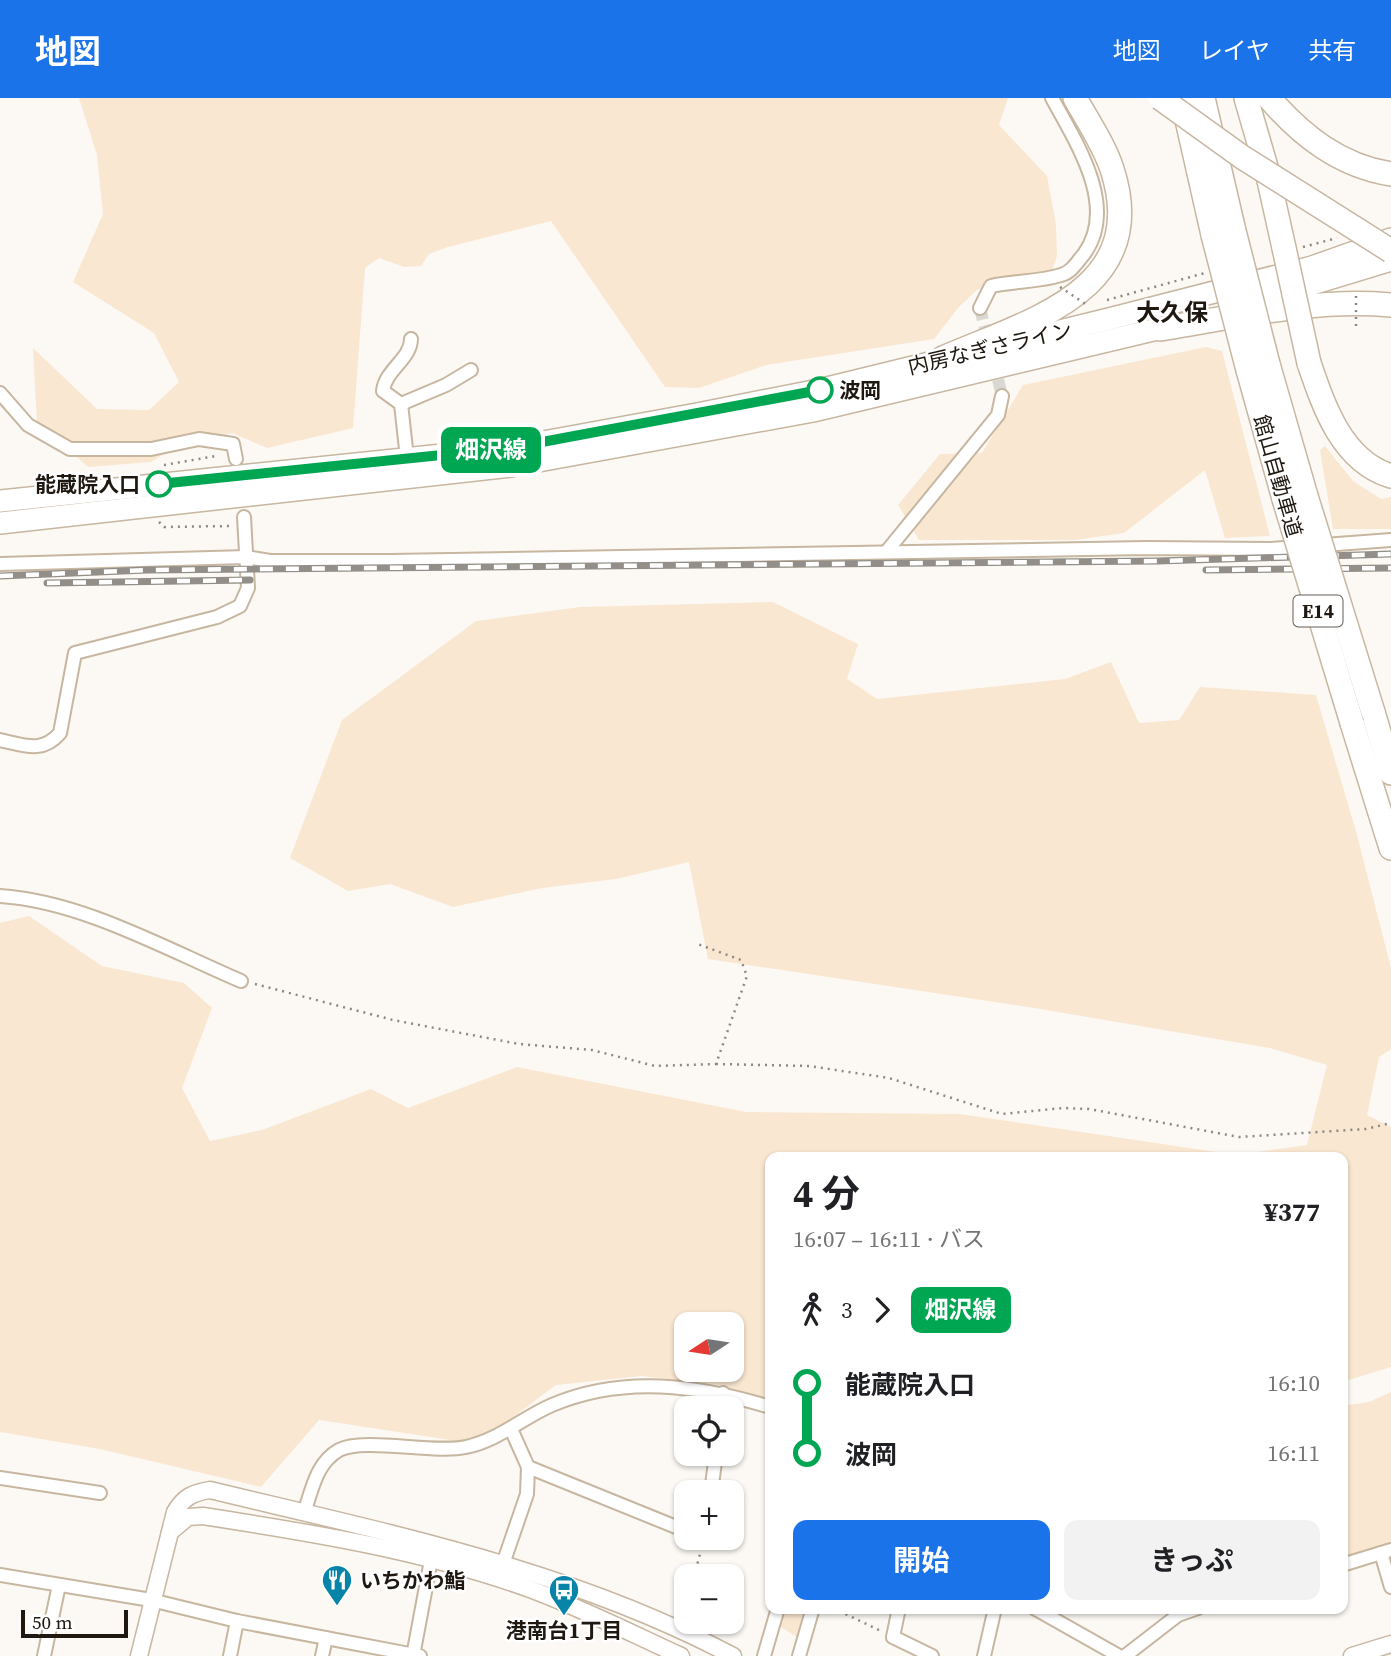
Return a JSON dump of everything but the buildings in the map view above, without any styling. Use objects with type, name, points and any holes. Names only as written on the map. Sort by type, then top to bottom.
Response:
[{"type":"highway","points":[[943,358],[1052,311],[1084,291],[1107,262],[1118,232],[1120,203],[1112,168],[1075,98]]},
{"type":"highway","points":[[1160,98],[1242,157],[1391,251]]},
{"type":"highway","name":"館山自動車道","points":[[1182,98],[1223,233],[1295,498],[1352,723],[1391,848]]},
{"type":"highway","name":"館山自動車道","points":[[1203,98],[1223,233]]},
{"type":"highway","points":[[1246,98],[1266,167],[1309,363],[1323,403],[1340,436],[1361,460],[1391,476]]},
{"type":"highway","points":[[1269,98],[1317,146],[1364,167],[1391,174]]},
{"type":"highway","name":"内房なぎさライン","points":[[0,502],[510,448],[685,416],[820,390],[1113,318],[1312,267],[1391,239]]},
{"type":"highway","name":"内房なぎさライン","points":[[0,523],[511,466],[813,411],[1160,329],[1391,260]]},
{"type":"highway","points":[[1160,329],[1282,310],[1358,303],[1391,304]]},
{"type":"highway","name":"館山自動車道","points":[[1295,498],[1373,712],[1391,773]]},
{"type":"street","points":[[980,308],[991,286],[1062,275],[1073,269],[1091,244],[1096,207],[1088,166],[1052,98]]},
{"type":"street","points":[[407,458],[401,404],[383,391],[384,380],[411,346],[411,339]]},
{"type":"street","points":[[401,404],[446,385],[471,370]]},
{"type":"street","points":[[0,393],[29,425],[69,449],[150,449],[199,439],[233,444],[237,456]]},
{"type":"street","points":[[887,551],[998,415],[1002,396]]},
{"type":"street","points":[[0,740],[34,748],[55,739],[60,733],[75,653],[217,617],[240,606],[246,598],[248,588],[244,521]]},
{"type":"street","points":[[0,564],[246,557],[270,561],[390,561],[887,551],[1272,549],[1391,540]]},
{"type":"street","points":[[0,896],[33,900],[89,916],[241,981]]},
{"type":"street","points":[[304,1513],[317,1473],[328,1458],[342,1448],[366,1446],[444,1450],[495,1439],[548,1407],[600,1390],[677,1386],[723,1393],[765,1406]]},
{"type":"street","points":[[503,1564],[527,1494],[528,1467],[511,1429]]},
{"type":"street","points":[[528,1467],[674,1526]]},
{"type":"street","points":[[0,1478],[100,1493]]},
{"type":"street","points":[[139,1656],[166,1537],[183,1499],[196,1492],[210,1490],[407,1536],[503,1564],[625,1605],[733,1656]]},
{"type":"street","points":[[166,1537],[179,1521],[203,1516],[323,1535],[431,1560],[530,1589],[681,1656]]},
{"type":"street","points":[[1348,1563],[1386,1552],[1391,1587]]},
{"type":"street","points":[[0,1575],[151,1601],[237,1621],[415,1655],[431,1560]]},
{"type":"street","points":[[44,1656],[59,1585]]},
{"type":"street","points":[[764,1656],[776,1614]]},
{"type":"street","points":[[799,1656],[811,1614]]},
{"type":"street","points":[[898,1614],[893,1637],[932,1656]]},
{"type":"street","points":[[984,1656],[994,1614]]},
{"type":"street","points":[[1045,1614],[1119,1656]]},
{"type":"street","points":[[1125,1656],[1174,1614]]},
{"type":"street","points":[[230,1656],[237,1621]]},
{"type":"street","points":[[323,1656],[326,1637]]},
{"type":"street","points":[[1352,1656],[1391,1644]]},
{"type":"path","points":[[1059,287],[1087,305]]},
{"type":"path","points":[[1356,291],[1356,326]]},
{"type":"path","points":[[154,467],[237,456]]},
{"type":"path","points":[[156,520],[164,527],[244,521]]},
{"type":"path","points":[[695,943],[741,960],[747,976],[716,1064]]},
{"type":"path","points":[[241,981],[393,1020],[519,1044],[592,1051],[655,1066],[808,1066],[889,1078],[1002,1114],[1063,1108],[1089,1109],[1239,1137],[1366,1129],[1391,1123]]},
{"type":"path","points":[[845,1614],[893,1637]]},
{"type":"shaded area","points":[[79,98],[1008,98],[999,125],[1047,176],[1056,224],[1057,256],[1047,286],[978,289],[958,308],[934,339],[766,365],[699,388],[665,387],[551,221],[448,247],[429,254],[421,266],[404,267],[379,258],[365,268],[353,428],[267,448],[232,433],[170,450],[151,462],[88,467],[37,423],[33,348],[97,409],[149,410],[179,382],[154,333],[73,282],[103,214],[97,155]]},
{"type":"shaded area","points":[[1206,347],[1222,351],[1270,536],[1225,538],[1205,470],[1124,533],[1075,540],[919,540],[898,505],[940,454],[982,453],[1023,385]]},
{"type":"shaded area","points":[[1325,446],[1353,481],[1381,499],[1391,497],[1391,529],[1333,529],[1320,450]]},
{"type":"shaded area","points":[[773,602],[858,644],[847,679],[877,699],[1065,679],[1111,662],[1139,723],[1179,720],[1200,687],[1316,695],[1357,835],[1391,968],[1391,1049],[1379,1057],[1367,1115],[1391,1127],[1391,1367],[1348,1380],[1348,1152],[1257,1152],[1307,1145],[1327,1065],[1270,1048],[1034,1008],[708,959],[689,862],[616,879],[542,888],[453,907],[390,884],[348,891],[290,858],[342,720],[476,621],[580,607]]},
{"type":"shaded area","points":[[29,916],[102,966],[184,983],[212,1008],[182,1088],[210,1141],[262,1130],[371,1089],[408,1108],[517,1067],[746,1112],[960,1114],[1216,1152],[765,1152],[765,1397],[695,1382],[744,1382],[744,1312],[674,1312],[674,1380],[641,1376],[556,1385],[477,1444],[319,1420],[261,1487],[100,1449],[0,1432],[0,923]]},
{"type":"shaded area","points":[[1391,1392],[1391,1543],[1348,1556],[1348,1405],[1369,1402]]},
{"type":"shaded area","points":[[782,1614],[803,1614],[797,1637],[779,1626]]},
{"type":"tunnel","points":[[980,308],[989,345]]},
{"type":"tunnel","points":[[994,362],[1002,396]]},
{"type":"tunnel","points":[[236,459],[244,517]]},
{"type":"railway","points":[[0,576],[147,570],[1158,561],[1391,554]]},
{"type":"railway","points":[[1206,570],[1391,568]]},
{"type":"railway","points":[[47,583],[250,580]]},
{"type":"bus line","name":"畑沢線","points":[[159,484],[510,448],[820,390]]},
{"type":"place","name":"波岡","points":[[820,390]]},
{"type":"place","name":"能蔵院入口","points":[[159,484]]},
{"type":"place","name":"いちかわ鮨","points":[[337,1607]]},
{"type":"place","name":"港南台1丁目","points":[[564,1617]]},
{"type":"district","name":"大久保","points":[[1172,312]]}]
